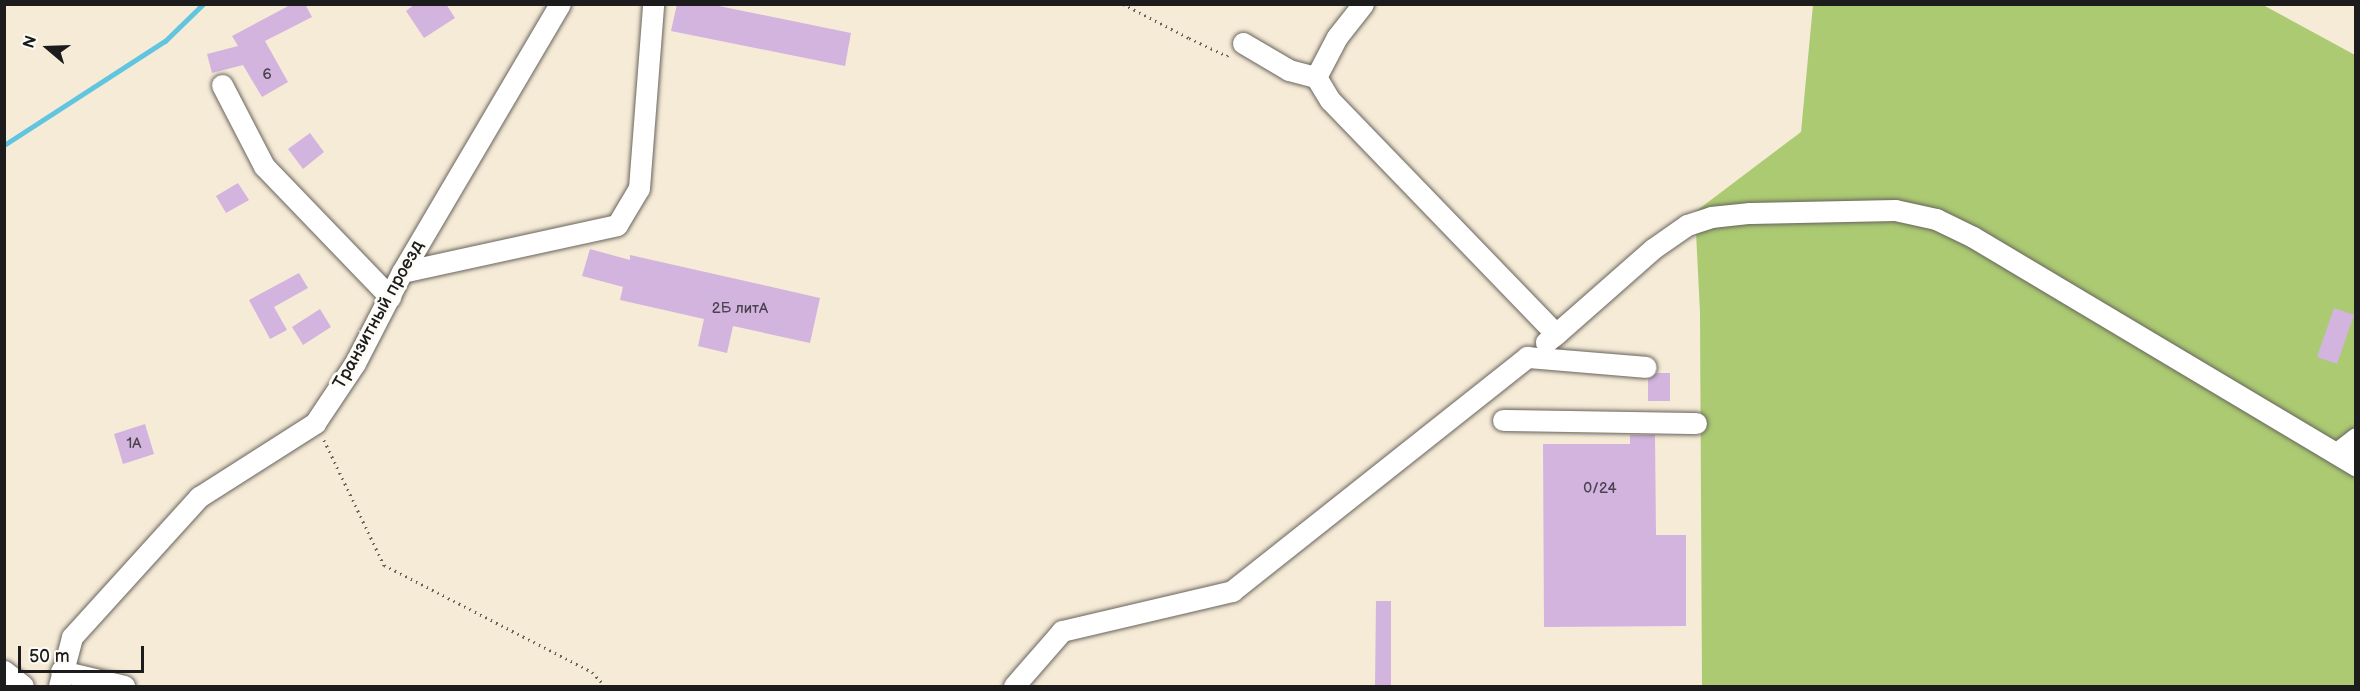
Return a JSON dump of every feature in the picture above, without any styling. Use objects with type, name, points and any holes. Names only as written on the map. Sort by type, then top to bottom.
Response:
[{"type":"street","name":"Транзитный проезд","points":[[60,679],[72,637],[199,497],[315,423],[355,363],[402,272],[560,4]]},
{"type":"street","points":[[402,272],[617,225],[639,188],[653,4]]},
{"type":"street","points":[[1316,77],[1337,37],[1363,4]]},
{"type":"street","points":[[1243,43],[1289,70],[1316,77],[1330,100],[1556,334]]},
{"type":"street","points":[[222,85],[264,166],[390,297]]},
{"type":"street","points":[[1014,687],[1062,631],[1232,591],[1556,334],[1654,248],[1687,225],[1711,217],[1750,213],[1895,210],[1936,219],[1973,237],[2312,442],[2337,453],[2355,465]]},
{"type":"street","points":[[1527,357],[1646,367]]},
{"type":"street","points":[[1503,420],[1696,423]]},
{"type":"street","points":[[2337,453],[2355,438]]},
{"type":"street","points":[[4,671],[23,687]]},
{"type":"street","points":[[60,679],[124,687]]},
{"type":"path","points":[[1124,4],[1227,56],[1243,43]]},
{"type":"path","points":[[315,423],[384,565],[592,672],[604,687]]},
{"type":"green space","points":[[1813,5],[2263,5],[2355,55],[2355,686],[1702,686],[1700,313],[1695,212],[1801,132]]},
{"type":"building","points":[[292,4],[305,4],[312,17],[265,41],[288,82],[262,97],[243,65],[212,73],[207,54],[238,46],[232,36]]},
{"type":"building","points":[[415,4],[446,4],[455,18],[424,38],[406,11]]},
{"type":"building","points":[[677,4],[709,4],[851,33],[845,66],[671,31]]},
{"type":"building","points":[[310,133],[324,152],[303,169],[288,149]]},
{"type":"building","points":[[238,183],[249,200],[226,213],[216,196]]},
{"type":"building","points":[[590,249],[630,260],[630,255],[820,298],[810,343],[733,326],[727,353],[698,346],[704,319],[620,300],[623,287],[582,276]]},
{"type":"building","points":[[299,273],[308,288],[274,307],[287,330],[270,339],[249,300]]},
{"type":"building","points":[[2334,308],[2354,315],[2337,364],[2317,357]]},
{"type":"building","points":[[320,309],[331,327],[303,345],[292,327]]},
{"type":"building","points":[[1657,373],[1670,373],[1670,401],[1648,401],[1648,379]]},
{"type":"building","points":[[145,424],[154,454],[123,464],[114,434]]},
{"type":"building","points":[[1630,435],[1655,435],[1656,535],[1686,535],[1686,626],[1544,627],[1543,444],[1630,444]]},
{"type":"building","points":[[1376,601],[1391,601],[1391,687],[1375,687]]},
{"type":"waterway","points":[[4,145],[165,41],[203,4]]}]
